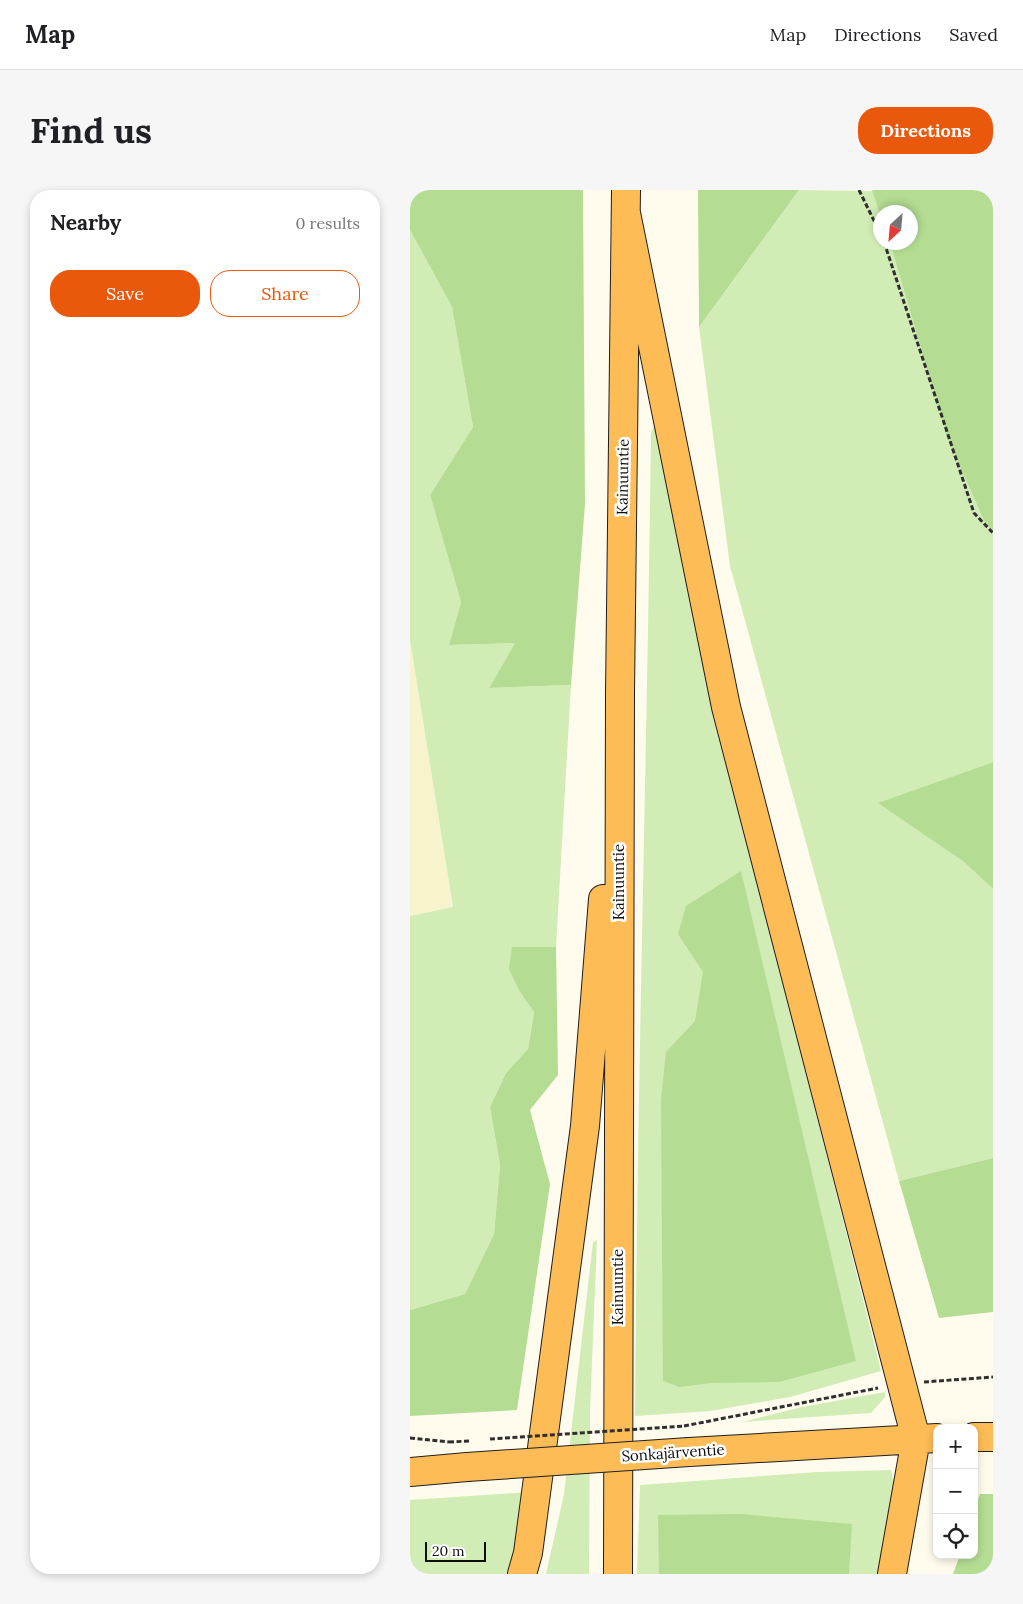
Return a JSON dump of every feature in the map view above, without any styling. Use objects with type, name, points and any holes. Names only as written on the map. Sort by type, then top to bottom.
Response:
[{"type":"highway","name":"Kainuuntie","points":[[618,1574],[620,693],[626,201]]},
{"type":"highway","points":[[626,201],[726,707],[901,1383],[927,1439],[892,1574]]},
{"type":"highway","points":[[522,1574],[528,1553],[584,1126],[620,693]]},
{"type":"highway","points":[[978,1437],[993,1437]]},
{"type":"highway","name":"Sonkajärventie","points":[[410,1472],[686,1439],[927,1439]]},
{"type":"path","points":[[859,190],[873,219]]},
{"type":"path","points":[[887,250],[974,513],[993,533]]},
{"type":"path","points":[[488,1440],[686,1439],[901,1383],[993,1377]]},
{"type":"path","points":[[410,1438],[449,1442],[478,1440]]},
{"type":"shaded area","points":[[410,640],[453,907],[410,916]]},
{"type":"green space","points":[[410,190],[583,190],[585,504],[571,685],[489,688],[515,643],[449,645],[461,602],[430,495],[473,427],[452,307],[410,230]]},
{"type":"green space","points":[[698,190],[799,190],[699,327]]},
{"type":"green space","points":[[799,190],[873,191],[877,205],[873,205],[873,250],[892,250],[947,437],[985,523],[993,531],[993,762],[879,803],[964,862],[993,889],[993,1158],[899,1181],[730,566],[699,327]]},
{"type":"green space","points":[[872,190],[993,190],[993,531],[985,523],[947,437],[892,250],[918,250],[918,205],[877,205]]},
{"type":"green space","points":[[410,230],[452,307],[473,427],[430,495],[461,602],[449,645],[515,643],[489,688],[571,685],[556,947],[512,947],[520,992],[534,1011],[528,1049],[506,1073],[490,1107],[500,1165],[494,1234],[465,1294],[410,1310],[410,916],[453,907],[410,640]]},
{"type":"green space","points":[[655,423],[759,886],[881,1371],[790,1397],[711,1411],[635,1416],[651,433]]},
{"type":"green space","points":[[993,762],[993,889],[964,862],[878,803]]},
{"type":"green space","points":[[741,871],[856,1361],[779,1382],[711,1383],[680,1387],[663,1381],[661,1100],[666,1052],[695,1021],[703,972],[678,934],[686,906]]},
{"type":"green space","points":[[512,947],[556,947],[558,1075],[530,1110],[550,1184],[517,1410],[410,1416],[410,1310],[465,1294],[494,1234],[500,1165],[490,1107],[506,1073],[528,1049],[534,1012],[520,992],[509,969]]},
{"type":"green space","points":[[993,1158],[993,1312],[939,1318],[899,1181]]},
{"type":"green space","points":[[597,1240],[590,1411],[589,1574],[546,1574],[564,1494],[593,1242]]},
{"type":"green space","points":[[885,1392],[885,1397],[871,1413],[742,1422],[802,1407]]},
{"type":"green space","points":[[891,1470],[896,1493],[883,1574],[637,1574],[640,1485],[818,1472]]},
{"type":"green space","points":[[530,1492],[514,1574],[410,1574],[410,1500]]},
{"type":"green space","points":[[980,1494],[993,1494],[993,1574],[953,1574],[959,1559],[978,1559],[978,1499]]},
{"type":"green space","points":[[741,1514],[852,1524],[849,1574],[659,1574],[658,1515]]}]
